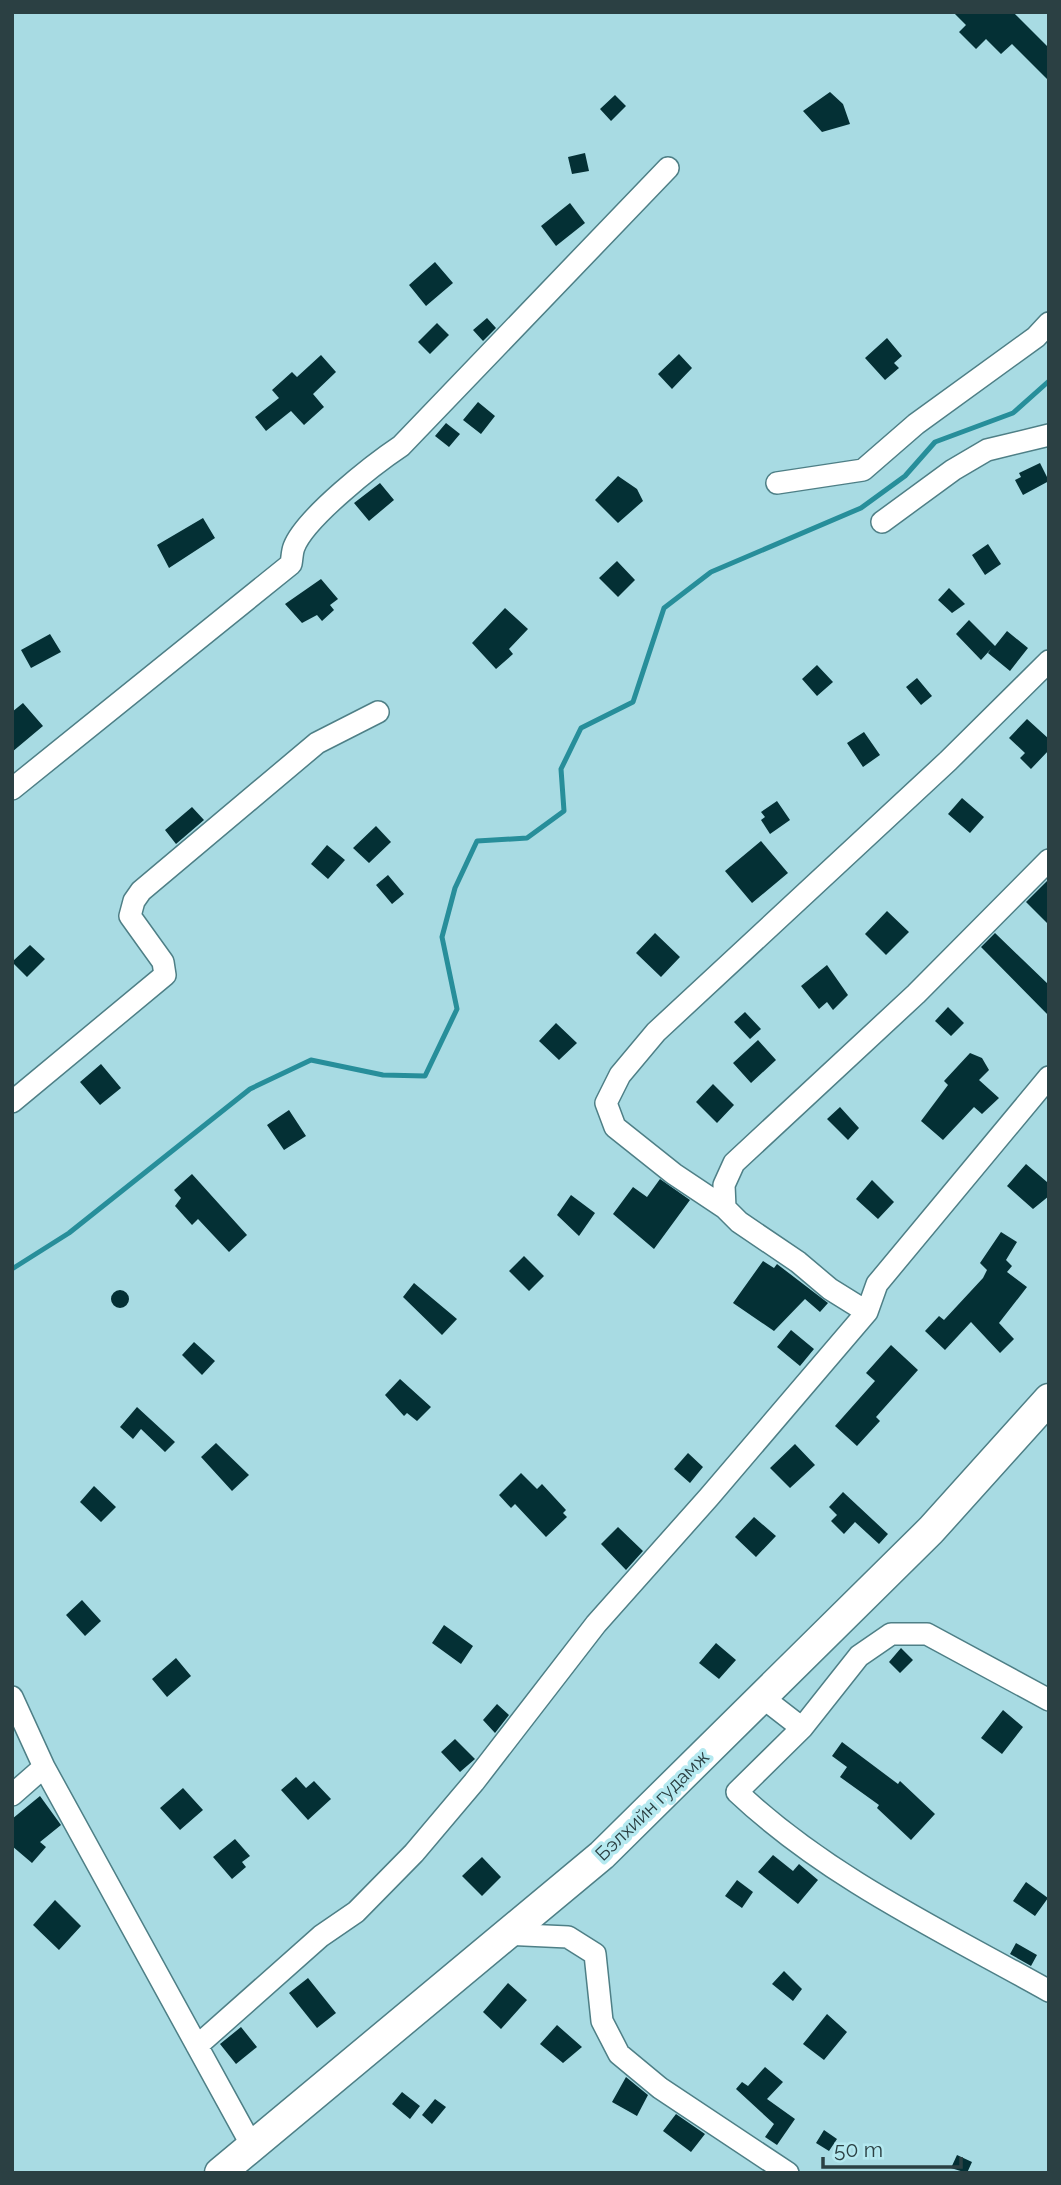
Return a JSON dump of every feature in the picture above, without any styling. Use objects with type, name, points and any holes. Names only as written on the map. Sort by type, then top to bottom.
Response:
[{"type":"main road","name":"Бэлхийн гудамж","points":[[220,2173],[602,1855],[931,1530],[1049,1398]]},
{"type":"street","points":[[12,789],[291,564],[294,547],[313,522],[372,465],[401,446],[668,168]]},
{"type":"street","points":[[776,483],[863,470],[916,424],[1036,337],[1049,323]]},
{"type":"street","points":[[882,522],[953,470],[987,450],[1049,435]]},
{"type":"street","points":[[867,1312],[830,1289],[798,1262],[739,1222],[725,1208],[674,1174],[615,1127],[606,1103],[620,1075],[656,1032],[948,761],[1049,661]]},
{"type":"street","points":[[12,1102],[165,975],[163,962],[130,916],[134,901],[141,891],[317,743],[378,712]]},
{"type":"street","points":[[725,1208],[724,1185],[734,1163],[916,994],[1049,860]]},
{"type":"street","points":[[197,2046],[321,1936],[356,1912],[414,1853],[474,1782],[596,1624],[867,1312],[877,1284],[1049,1077]]},
{"type":"street","points":[[1049,1700],[928,1634],[891,1634],[859,1656],[802,1728],[737,1792],[802,1844],[880,1899],[1049,1990]]},
{"type":"street","points":[[762,1697],[802,1728]]},
{"type":"street","points":[[12,1698],[44,1766],[252,2146]]},
{"type":"street","points":[[12,1795],[44,1766]]},
{"type":"street","points":[[505,1934],[568,1937],[595,1954],[602,2021],[619,2054],[660,2088],[789,2173]]},
{"type":"building","points":[[953,12],[1013,12],[1049,48],[1049,81],[1012,44],[1001,54],[986,39],[976,49],[959,32],[966,25]]},
{"type":"building","points":[[830,92],[843,104],[850,124],[822,132],[803,111]]},
{"type":"building","points":[[615,95],[626,106],[611,121],[600,109]]},
{"type":"building","points":[[585,153],[589,171],[572,174],[568,157]]},
{"type":"building","points":[[570,203],[585,223],[556,246],[541,226]]},
{"type":"building","points":[[435,262],[453,283],[426,306],[409,285]]},
{"type":"building","points":[[487,318],[496,328],[483,341],[473,330]]},
{"type":"building","points":[[437,323],[449,335],[430,354],[418,342]]},
{"type":"building","points":[[887,338],[902,356],[894,363],[899,368],[885,380],[865,358]]},
{"type":"building","points":[[679,354],[692,368],[672,389],[658,374]]},
{"type":"building","points":[[321,355],[336,372],[313,394],[324,407],[304,425],[291,411],[266,431],[255,417],[279,398],[272,390],[292,372],[297,377]]},
{"type":"building","points":[[478,402],[495,416],[481,434],[463,420]]},
{"type":"building","points":[[446,423],[460,434],[449,447],[435,436]]},
{"type":"building","points":[[1040,463],[1049,481],[1023,495],[1015,480],[1021,477],[1019,473]]},
{"type":"building","points":[[618,476],[637,489],[643,501],[618,523],[595,500]]},
{"type":"building","points":[[380,483],[394,500],[369,521],[354,503]]},
{"type":"building","points":[[203,518],[215,538],[169,568],[157,545]]},
{"type":"building","points":[[988,544],[1001,564],[985,575],[972,555]]},
{"type":"building","points":[[617,561],[635,580],[618,597],[599,578]]},
{"type":"building","points":[[321,579],[338,599],[330,605],[334,610],[322,621],[317,615],[302,623],[285,604]]},
{"type":"building","points":[[949,588],[965,604],[952,613],[938,600]]},
{"type":"building","points":[[505,608],[528,629],[509,649],[513,654],[496,669],[472,643]]},
{"type":"building","points":[[969,620],[995,646],[1007,631],[1028,648],[1010,671],[988,653],[991,649],[981,660],[956,634]]},
{"type":"building","points":[[50,634],[61,652],[31,668],[21,650]]},
{"type":"building","points":[[817,665],[833,682],[817,696],[802,679]]},
{"type":"building","points":[[917,678],[932,696],[921,705],[906,687]]},
{"type":"building","points":[[23,703],[43,726],[12,752],[12,712]]},
{"type":"building","points":[[1027,719],[1049,739],[1049,750],[1031,769],[1020,758],[1025,753],[1009,738]]},
{"type":"building","points":[[864,732],[880,755],[863,767],[847,743]]},
{"type":"building","points":[[962,798],[984,817],[970,833],[948,814]]},
{"type":"building","points":[[777,801],[790,820],[770,834],[761,820],[765,817],[761,812]]},
{"type":"building","points":[[192,807],[204,820],[176,844],[165,830]]},
{"type":"building","points":[[376,826],[391,842],[369,863],[353,848]]},
{"type":"building","points":[[761,841],[788,873],[752,903],[725,871]]},
{"type":"building","points":[[327,845],[345,860],[328,879],[311,864]]},
{"type":"building","points":[[388,875],[404,894],[392,904],[376,885]]},
{"type":"building","points":[[1049,879],[1049,925],[1026,902]]},
{"type":"building","points":[[887,911],[909,932],[886,955],[865,934]]},
{"type":"building","points":[[655,933],[680,957],[661,977],[636,953]]},
{"type":"building","points":[[995,933],[1049,985],[1049,1016],[981,947]]},
{"type":"building","points":[[30,945],[45,959],[27,977],[12,962]]},
{"type":"building","points":[[827,965],[848,995],[833,1010],[827,1002],[819,1009],[801,986]]},
{"type":"building","points":[[948,1007],[964,1023],[951,1036],[935,1021]]},
{"type":"building","points":[[745,1012],[761,1029],[750,1039],[734,1022]]},
{"type":"building","points":[[556,1023],[577,1043],[559,1060],[539,1041]]},
{"type":"building","points":[[758,1040],[776,1060],[751,1083],[733,1063]]},
{"type":"building","points":[[970,1053],[982,1058],[989,1070],[979,1080],[999,1098],[982,1114],[974,1107],[943,1140],[921,1121],[948,1085],[944,1081]]},
{"type":"building","points":[[101,1064],[121,1088],[100,1105],[80,1082]]},
{"type":"building","points":[[713,1084],[734,1105],[717,1123],[696,1102]]},
{"type":"building","points":[[840,1107],[859,1128],[848,1140],[827,1119]]},
{"type":"building","points":[[289,1110],[306,1136],[284,1150],[267,1125]]},
{"type":"building","points":[[1026,1164],[1047,1182],[1049,1190],[1049,1196],[1033,1209],[1007,1186]]},
{"type":"building","points":[[192,1174],[247,1235],[229,1252],[198,1219],[192,1225],[175,1206],[181,1198],[174,1190]]},
{"type":"building","points":[[660,1179],[690,1200],[654,1249],[613,1214],[633,1187],[647,1197]]},
{"type":"building","points":[[872,1180],[894,1202],[878,1219],[856,1199]]},
{"type":"building","points":[[571,1195],[595,1213],[579,1236],[557,1215]]},
{"type":"building","points":[[1001,1232],[1017,1242],[1006,1260],[1012,1266],[1007,1272],[1027,1287],[999,1323],[1014,1339],[1000,1353],[971,1322],[945,1350],[925,1331],[939,1316],[944,1320],[983,1278],[987,1270],[980,1263]]},
{"type":"building","points":[[524,1256],[544,1276],[529,1291],[509,1271]]},
{"type":"building","points":[[763,1261],[774,1268],[777,1264],[828,1303],[820,1312],[805,1299],[774,1331],[733,1303]]},
{"type":"building","points":[[414,1283],[457,1319],[442,1335],[403,1297]]},
{"type":"building","points":[[120,1290],[126,1293],[129,1299],[126,1305],[120,1308],[114,1305],[111,1299],[114,1293]]},
{"type":"building","points":[[791,1330],[814,1349],[800,1366],[777,1347]]},
{"type":"building","points":[[194,1342],[215,1361],[202,1375],[182,1355]]},
{"type":"building","points":[[891,1345],[918,1370],[876,1417],[880,1421],[857,1446],[835,1426],[875,1381],[866,1373]]},
{"type":"building","points":[[400,1379],[431,1407],[417,1421],[407,1413],[404,1416],[385,1395]]},
{"type":"building","points":[[137,1407],[175,1442],[165,1452],[141,1429],[133,1439],[120,1427]]},
{"type":"building","points":[[216,1443],[249,1475],[232,1491],[201,1457]]},
{"type":"building","points":[[795,1444],[815,1465],[790,1488],[770,1468]]},
{"type":"building","points":[[688,1453],[703,1467],[690,1483],[674,1469]]},
{"type":"building","points":[[521,1473],[537,1489],[542,1484],[566,1510],[563,1513],[567,1517],[546,1537],[515,1504],[511,1508],[499,1495]]},
{"type":"building","points":[[94,1486],[116,1507],[101,1522],[80,1502]]},
{"type":"building","points":[[843,1492],[888,1534],[879,1544],[855,1522],[844,1534],[831,1521],[837,1515],[829,1507]]},
{"type":"building","points":[[754,1517],[776,1536],[756,1557],[735,1537]]},
{"type":"building","points":[[618,1527],[643,1551],[626,1570],[601,1544]]},
{"type":"building","points":[[82,1600],[101,1621],[85,1636],[66,1615]]},
{"type":"building","points":[[444,1625],[473,1646],[461,1664],[432,1643]]},
{"type":"building","points":[[716,1643],[736,1660],[719,1679],[699,1663]]},
{"type":"building","points":[[901,1648],[913,1660],[900,1673],[889,1662]]},
{"type":"building","points":[[176,1658],[191,1676],[167,1697],[152,1679]]},
{"type":"building","points":[[497,1704],[509,1715],[495,1733],[483,1720]]},
{"type":"building","points":[[1003,1710],[1023,1727],[1002,1754],[981,1738]]},
{"type":"building","points":[[455,1739],[475,1759],[460,1772],[441,1752]]},
{"type":"building","points":[[842,1742],[898,1784],[900,1781],[935,1814],[911,1840],[877,1808],[879,1805],[840,1777],[847,1767],[832,1756]]},
{"type":"building","points":[[296,1777],[306,1788],[314,1781],[331,1799],[308,1820],[281,1790]]},
{"type":"building","points":[[183,1788],[203,1810],[180,1830],[160,1808]]},
{"type":"building","points":[[40,1796],[61,1825],[40,1842],[46,1847],[32,1863],[12,1846],[12,1819]]},
{"type":"building","points":[[235,1839],[250,1856],[242,1862],[246,1867],[232,1879],[213,1857]]},
{"type":"building","points":[[773,1855],[793,1871],[799,1864],[818,1880],[798,1904],[758,1872]]},
{"type":"building","points":[[482,1857],[501,1877],[482,1896],[462,1876]]},
{"type":"building","points":[[737,1880],[753,1892],[742,1908],[725,1896]]},
{"type":"building","points":[[1026,1882],[1048,1898],[1035,1916],[1013,1901]]},
{"type":"building","points":[[55,1900],[81,1926],[59,1950],[33,1925]]},
{"type":"building","points":[[1016,1943],[1037,1955],[1031,1966],[1010,1954]]},
{"type":"building","points":[[784,1971],[802,1989],[793,2001],[772,1984]]},
{"type":"building","points":[[308,1978],[336,2013],[317,2028],[289,1993]]},
{"type":"building","points":[[508,1983],[527,2000],[501,2029],[483,2012]]},
{"type":"building","points":[[827,2014],[847,2032],[824,2060],[803,2044]]},
{"type":"building","points":[[557,2025],[582,2047],[563,2063],[540,2044]]},
{"type":"building","points":[[241,2027],[257,2047],[236,2064],[220,2044]]},
{"type":"building","points":[[765,2067],[783,2082],[767,2099],[795,2119],[777,2145],[765,2137],[774,2124],[736,2089],[742,2082],[748,2086]]},
{"type":"building","points":[[626,2077],[648,2095],[637,2116],[612,2102]]},
{"type":"building","points":[[402,2092],[420,2106],[410,2119],[392,2104]]},
{"type":"building","points":[[435,2099],[446,2107],[432,2124],[422,2115]]},
{"type":"building","points":[[676,2114],[705,2134],[691,2152],[663,2131]]},
{"type":"building","points":[[824,2130],[837,2139],[829,2151],[816,2143]]},
{"type":"building","points":[[957,2155],[972,2162],[967,2173],[951,2168]]},
{"type":"waterway","points":[[12,1269],[69,1233],[250,1089],[311,1060],[383,1075],[425,1076],[457,1009],[442,937],[455,888],[477,841],[527,838],[564,811],[561,769],[581,728],[633,702],[664,608],[711,572],[861,508],[905,476],[935,442],[1013,413],[1049,381]]}]
